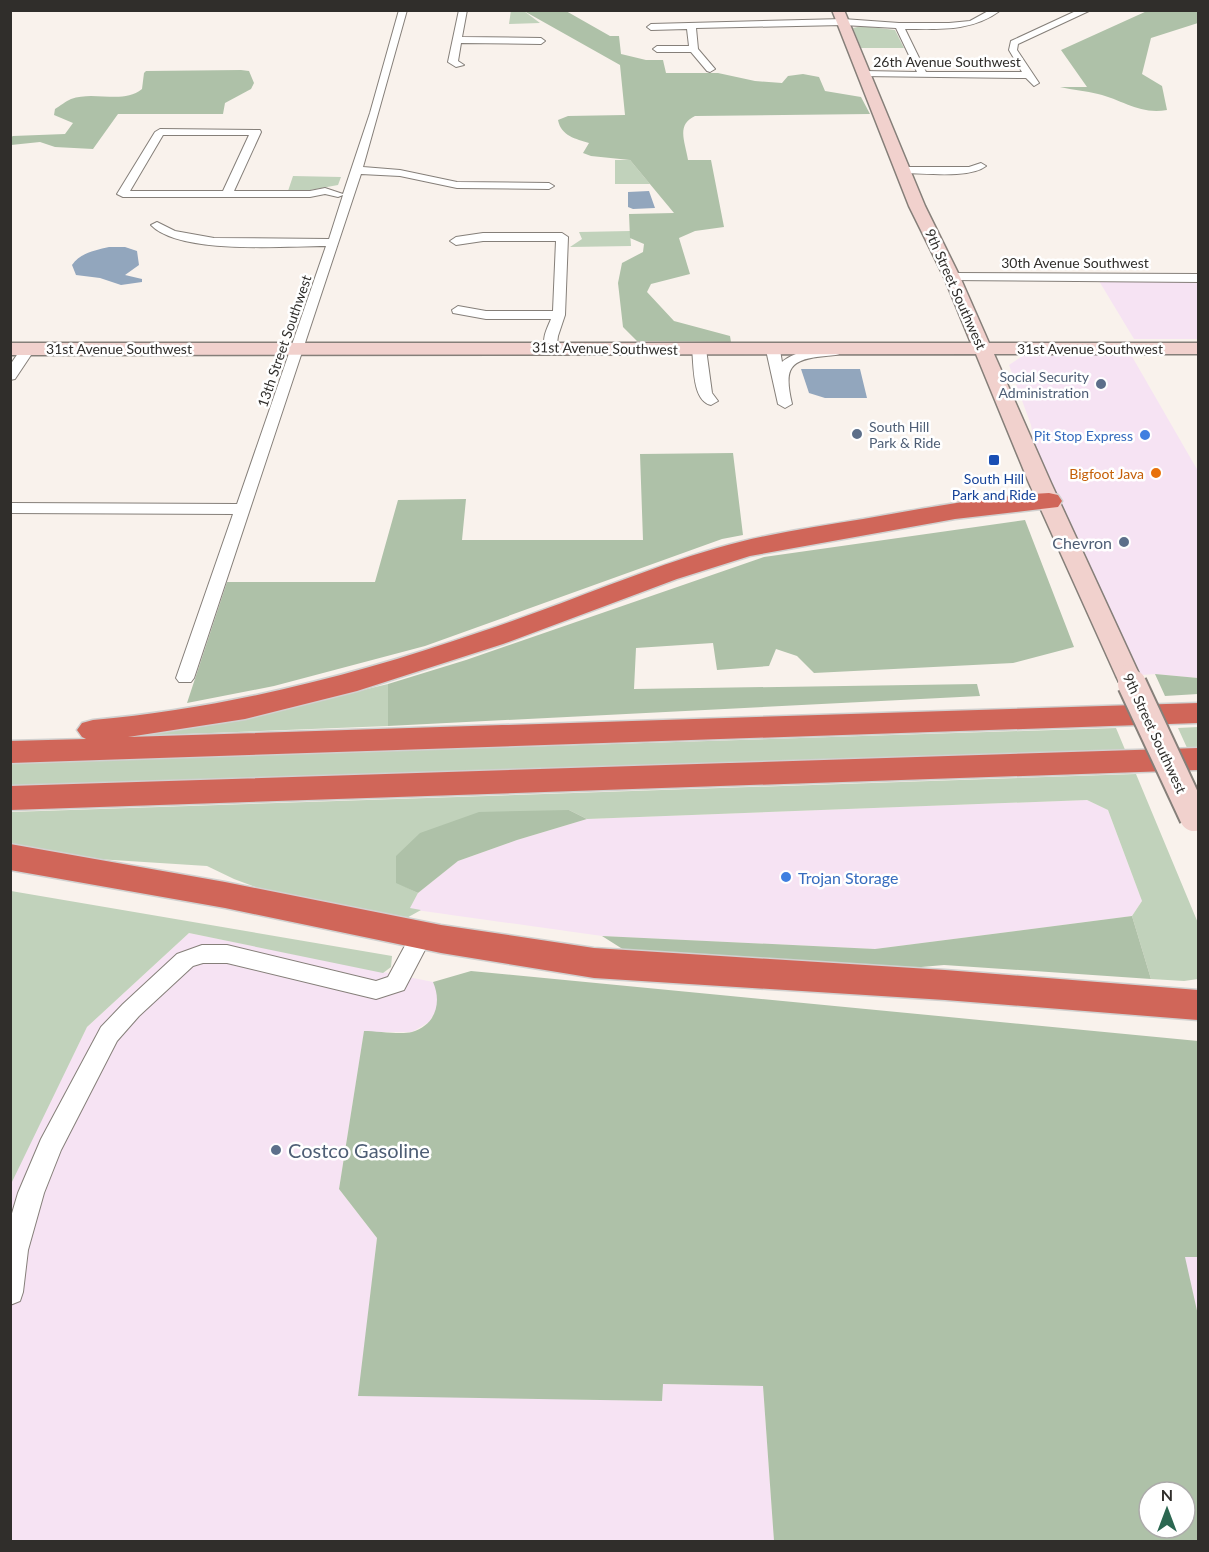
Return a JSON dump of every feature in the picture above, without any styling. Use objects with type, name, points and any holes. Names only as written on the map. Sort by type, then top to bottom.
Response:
[{"type":"highway","points":[[10,735],[104,729],[191,718],[296,697],[459,649],[708,561],[759,546],[913,518],[1049,501]]},
{"type":"highway","points":[[10,752],[1198,713]]},
{"type":"highway","points":[[10,798],[1198,759]]},
{"type":"highway","points":[[10,858],[225,895],[419,939],[594,963],[945,985],[1198,1005]]},
{"type":"main road","name":"9th Street Southwest","points":[[841,16],[903,170],[1049,501],[1196,823]]},
{"type":"main road","name":"31st Avenue Southwest","points":[[19,349],[1198,348]]},
{"type":"street","name":"13th Street Southwest","points":[[185,678],[334,242],[343,194],[356,170],[403,10]]},
{"type":"street","points":[[459,65],[453,62],[463,10]]},
{"type":"street","points":[[651,27],[691,27],[841,16],[899,26],[961,25],[997,10]]},
{"type":"street","points":[[1036,86],[1013,50],[1014,44],[1045,27],[1087,10]]},
{"type":"street","points":[[899,26],[923,74]]},
{"type":"street","points":[[691,27],[694,49],[710,69]]},
{"type":"street","points":[[457,39],[541,41]]},
{"type":"street","points":[[657,49],[694,49]]},
{"type":"street","name":"26th Avenue Southwest","points":[[864,74],[1029,75]]},
{"type":"street","points":[[227,194],[256,132],[160,132],[123,194],[227,194],[309,194],[323,197],[343,194]]},
{"type":"street","points":[[903,170],[970,171],[981,166]]},
{"type":"street","points":[[356,170],[400,173],[457,185],[549,186]]},
{"type":"street","points":[[158,225],[174,236],[200,241],[334,242]]},
{"type":"street","points":[[456,241],[483,237],[561,237],[559,315],[551,336],[550,347]]},
{"type":"street","name":"30th Avenue Southwest","points":[[952,277],[1198,278]]},
{"type":"street","points":[[458,310],[486,315],[559,315]]},
{"type":"street","points":[[10,376],[19,349]]},
{"type":"street","points":[[699,349],[705,393],[711,401]]},
{"type":"street","points":[[781,379],[786,363],[796,357],[857,349]]},
{"type":"street","points":[[774,350],[785,404]]},
{"type":"street","points":[[10,508],[242,509]]},
{"type":"street","points":[[10,1292],[15,1250],[28,1199],[95,1058],[108,1034],[179,965],[202,954],[227,954],[376,990],[396,984],[419,939]]},
{"type":"shaded area","points":[[1099,281],[1198,281],[1198,339],[1134,339]]},
{"type":"shaded area","points":[[1130,353],[1198,471],[1198,678],[1155,674],[1128,676],[1040,483],[1031,425],[1009,365],[1024,355]]},
{"type":"shaded area","name":"Trojan Storage","points":[[1087,800],[1108,810],[1142,901],[1132,916],[875,949],[602,936],[409,909],[418,893],[458,861],[587,819]]},
{"type":"shaded area","points":[[189,933],[433,982],[438,993],[438,1008],[429,1022],[412,1032],[364,1032],[339,1189],[377,1238],[359,1395],[662,1401],[663,1384],[763,1386],[774,1541],[11,1541],[10,1184],[87,1027]]},
{"type":"shaded area","points":[[1184,1256],[1198,1257],[1198,1315]]},
{"type":"green space","points":[[511,10],[524,11],[540,23],[509,24]]},
{"type":"green space","points":[[524,11],[566,11],[610,36],[619,36],[621,54],[646,60],[663,60],[666,73],[718,73],[755,81],[782,83],[788,76],[803,74],[819,77],[825,91],[861,97],[870,114],[695,116],[685,124],[683,134],[688,160],[711,160],[724,227],[695,231],[679,238],[690,274],[651,284],[647,292],[674,321],[730,336],[731,342],[637,341],[623,327],[618,283],[622,263],[643,252],[644,244],[630,238],[629,214],[674,213],[630,160],[583,153],[589,143],[570,136],[562,130],[558,120],[568,116],[625,115],[620,65]]},
{"type":"green space","points":[[1147,11],[1198,11],[1198,23],[1151,38],[1142,74],[1162,86],[1167,110],[1140,109],[1098,94],[1060,87],[1087,87],[1061,50]]},
{"type":"green space","points":[[862,26],[895,30],[904,48],[861,48],[853,28]]},
{"type":"green space","points":[[146,71],[249,71],[254,83],[251,89],[225,103],[223,114],[118,114],[93,149],[55,147],[40,142],[11,145],[13,136],[65,134],[73,123],[54,115],[55,109],[69,100],[80,97],[117,97],[134,94],[142,89]]},
{"type":"green space","points":[[615,160],[630,160],[650,184],[615,184]]},
{"type":"green space","points":[[293,176],[341,177],[338,185],[305,191],[288,191]]},
{"type":"green space","points":[[630,231],[631,246],[570,247],[582,239],[579,232]]},
{"type":"green space","points":[[733,453],[743,535],[722,539],[425,646],[274,686],[187,703],[227,582],[375,582],[398,500],[466,499],[462,540],[643,540],[640,454]]},
{"type":"green space","points":[[1025,520],[1074,647],[1013,663],[814,673],[797,656],[776,649],[769,666],[717,670],[713,643],[636,648],[634,689],[977,684],[980,696],[388,726],[388,684],[466,660],[764,557]]},
{"type":"green space","points":[[1155,674],[1198,678],[1198,694],[1165,696]]},
{"type":"green space","points":[[388,684],[388,726],[85,738],[300,705]]},
{"type":"green space","points":[[1198,727],[1198,749],[1188,750],[1178,728]]},
{"type":"green space","points":[[1116,728],[1126,752],[11,786],[10,763]]},
{"type":"green space","points":[[1136,774],[1198,923],[1198,979],[1184,981],[1151,979],[1132,916],[1142,901],[1108,810],[1087,800],[587,819],[569,810],[396,882],[418,893],[410,908],[421,910],[403,920],[365,909],[280,896],[207,866],[97,859],[11,848],[11,812]]},
{"type":"green space","points":[[569,810],[587,819],[458,861],[418,893],[396,883],[396,856],[420,833],[479,812]]},
{"type":"green space","points":[[11,891],[392,956],[391,967],[383,973],[189,933],[87,1027],[11,1184]]},
{"type":"green space","points":[[1132,916],[1151,979],[944,965],[887,970],[632,955],[602,936],[875,949]]},
{"type":"green space","points":[[471,971],[1198,1041],[1198,1257],[1185,1257],[1198,1315],[1198,1541],[774,1541],[763,1386],[663,1384],[662,1401],[358,1396],[377,1238],[339,1189],[364,1031],[407,1033],[420,1029],[427,1024],[435,1012],[436,990],[433,982]]},
{"type":"water","points":[[649,191],[655,208],[633,209],[628,207],[628,192]]},
{"type":"water","points":[[109,247],[125,247],[137,251],[139,265],[125,275],[142,279],[142,282],[121,285],[100,278],[76,275],[72,265],[75,261],[89,253]]},
{"type":"water","points":[[801,369],[860,369],[867,398],[825,398],[809,393]]},
{"type":"place","name":"Social Security Administration","points":[[1101,384]]},
{"type":"place","name":"South Hill Park & Ride","points":[[857,434]]},
{"type":"place","name":"Pit Stop Express","points":[[1145,435]]},
{"type":"place","name":"South Hill Park and Ride","points":[[994,460]]},
{"type":"place","name":"Bigfoot Java","points":[[1156,473]]},
{"type":"place","name":"Chevron","points":[[1124,542]]},
{"type":"place","name":"Trojan Storage","points":[[786,877]]},
{"type":"place","name":"Costco Gasoline","points":[[276,1150]]}]
